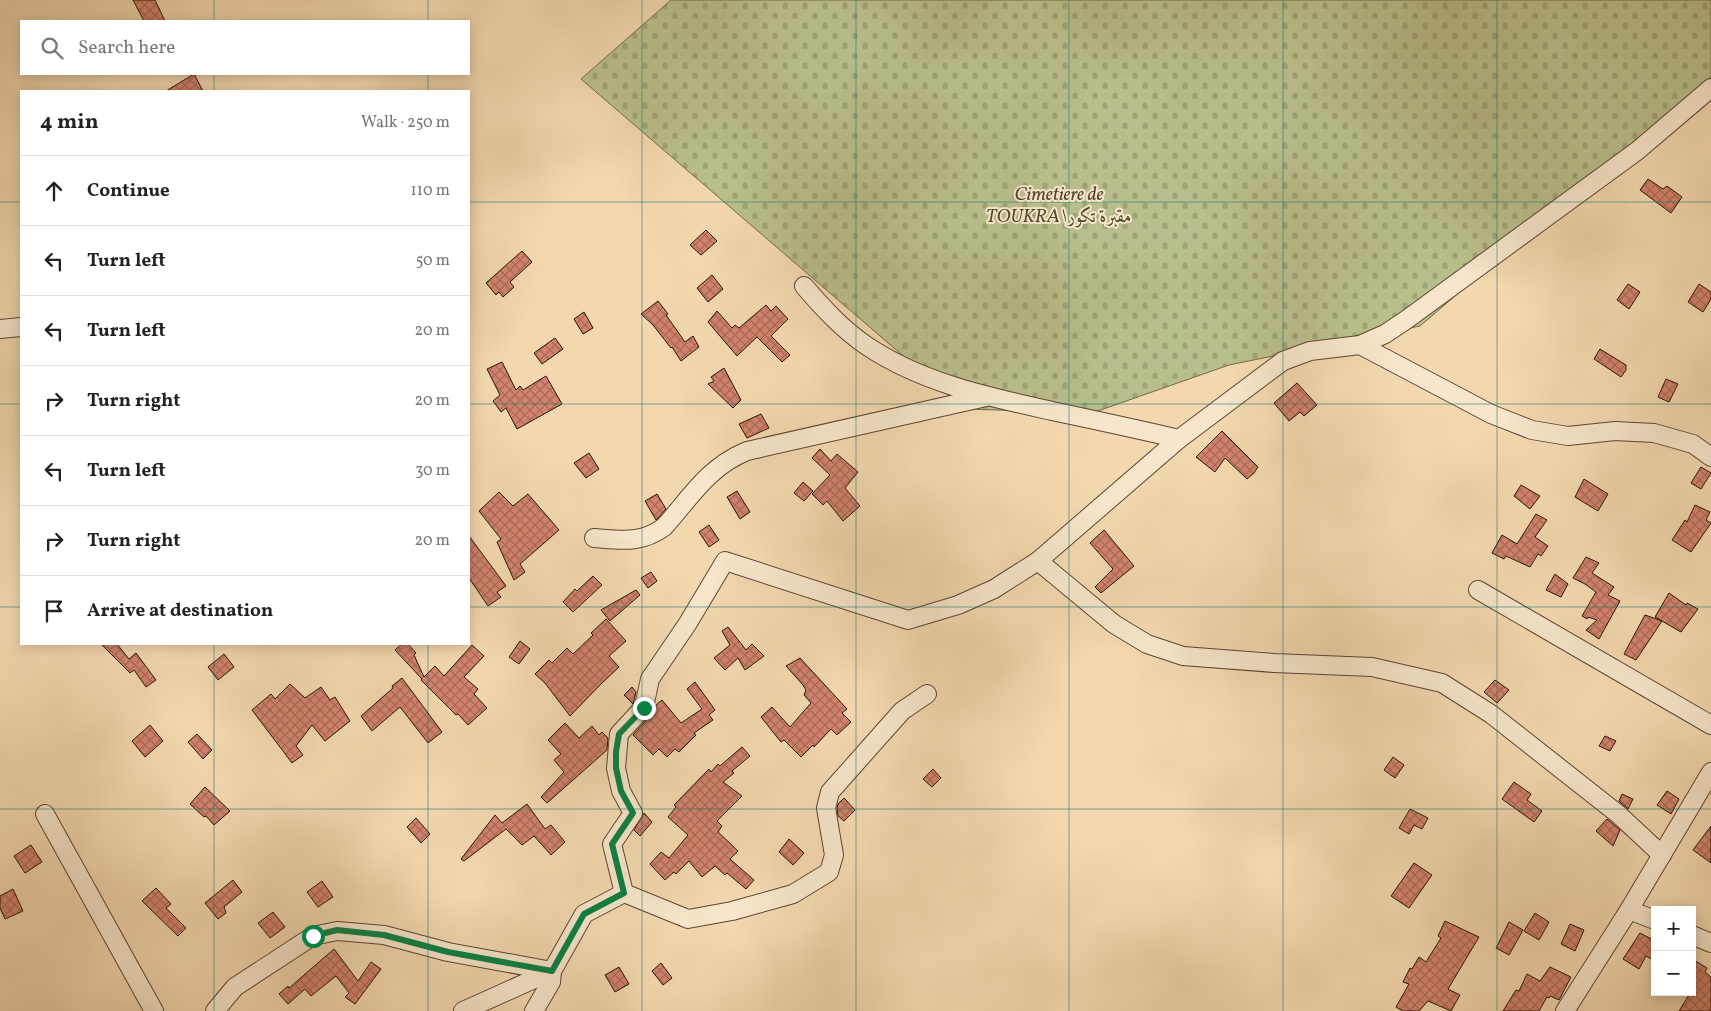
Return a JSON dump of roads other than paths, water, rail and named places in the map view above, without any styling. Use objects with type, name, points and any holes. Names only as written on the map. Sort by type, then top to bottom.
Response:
[{"type":"street","points":[[624,893],[612,844],[633,813],[621,791],[616,768],[619,734],[644,708],[650,679],[688,623],[725,561],[908,620],[958,604],[994,589],[1038,561],[1179,439],[1283,361],[1310,351],[1360,346],[1385,334],[1636,151],[1711,88]]},
{"type":"street","points":[[804,286],[833,318],[861,341],[885,357],[924,376],[986,397],[1179,439]]},
{"type":"street","points":[[0,329],[20,327]]},
{"type":"street","points":[[1360,346],[1491,414],[1532,430],[1568,436],[1615,431],[1654,433],[1693,444],[1711,457]]},
{"type":"street","points":[[594,538],[633,540],[655,534],[664,527],[712,472],[734,456],[747,451],[986,397]]},
{"type":"street","points":[[1038,561],[1114,624],[1147,644],[1183,656],[1274,663],[1372,667],[1442,683],[1491,714],[1618,814],[1662,855]]},
{"type":"street","points":[[1478,590],[1711,725]]},
{"type":"street","points":[[534,1011],[550,982],[552,971],[584,914],[624,893],[688,919],[732,911],[793,894],[829,872],[834,855],[826,808],[830,792],[902,711],[927,694]]},
{"type":"street","points":[[1565,1011],[1629,910],[1711,772]]},
{"type":"street","points":[[45,814],[154,1011]]},
{"type":"street","points":[[1629,910],[1651,918]]},
{"type":"street","points":[[215,1011],[235,986],[313,936],[337,930],[384,935],[448,952],[552,971]]},
{"type":"street","points":[[1696,937],[1711,943]]},
{"type":"street","points":[[463,1011],[552,971]]},
{"type":"park label","name":"Cimetiere de TOUKRA مقبرة تكورا","points":[[1059,206]]}]
